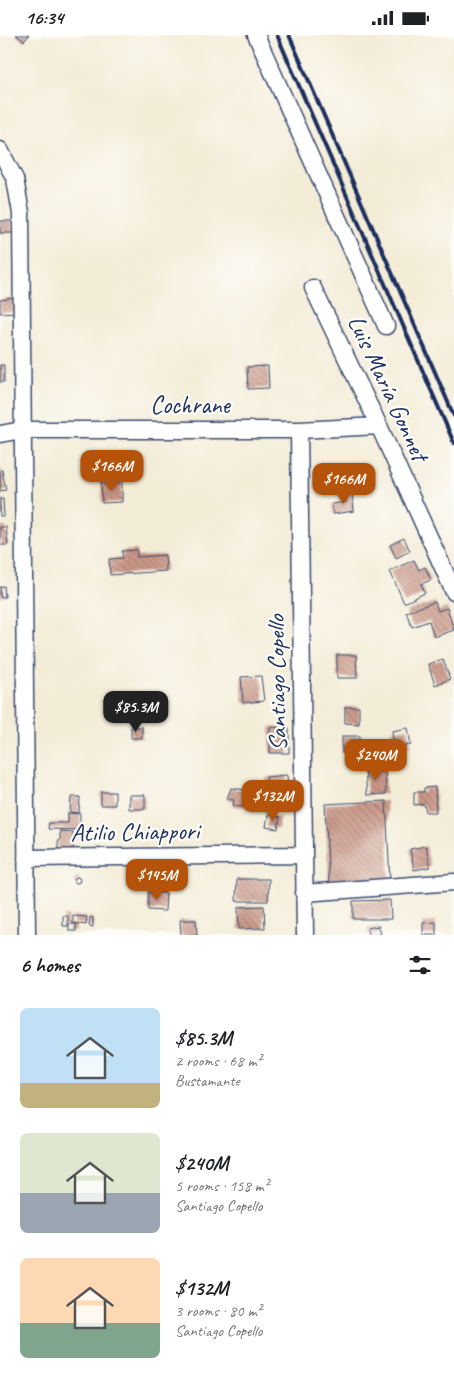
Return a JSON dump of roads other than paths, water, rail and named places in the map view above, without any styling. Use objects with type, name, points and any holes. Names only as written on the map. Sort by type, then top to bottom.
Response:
[{"type":"street","points":[[256,35],[386,326]]},
{"type":"street","points":[[0,150],[16,179],[21,213],[27,935]]},
{"type":"street","name":"Luis María Gonnet","points":[[313,288],[379,426],[454,592]]},
{"type":"street","name":"Cochrane","points":[[0,434],[22,430],[299,430],[379,426]]},
{"type":"street","name":"Santiago Copello","points":[[299,430],[305,935]]},
{"type":"street","name":"Atilio Chiappori","points":[[26,859],[304,855]]},
{"type":"street","points":[[304,893],[454,881]]},
{"type":"railway","points":[[277,35],[454,443]]},
{"type":"railway","points":[[289,35],[454,416]]}]
